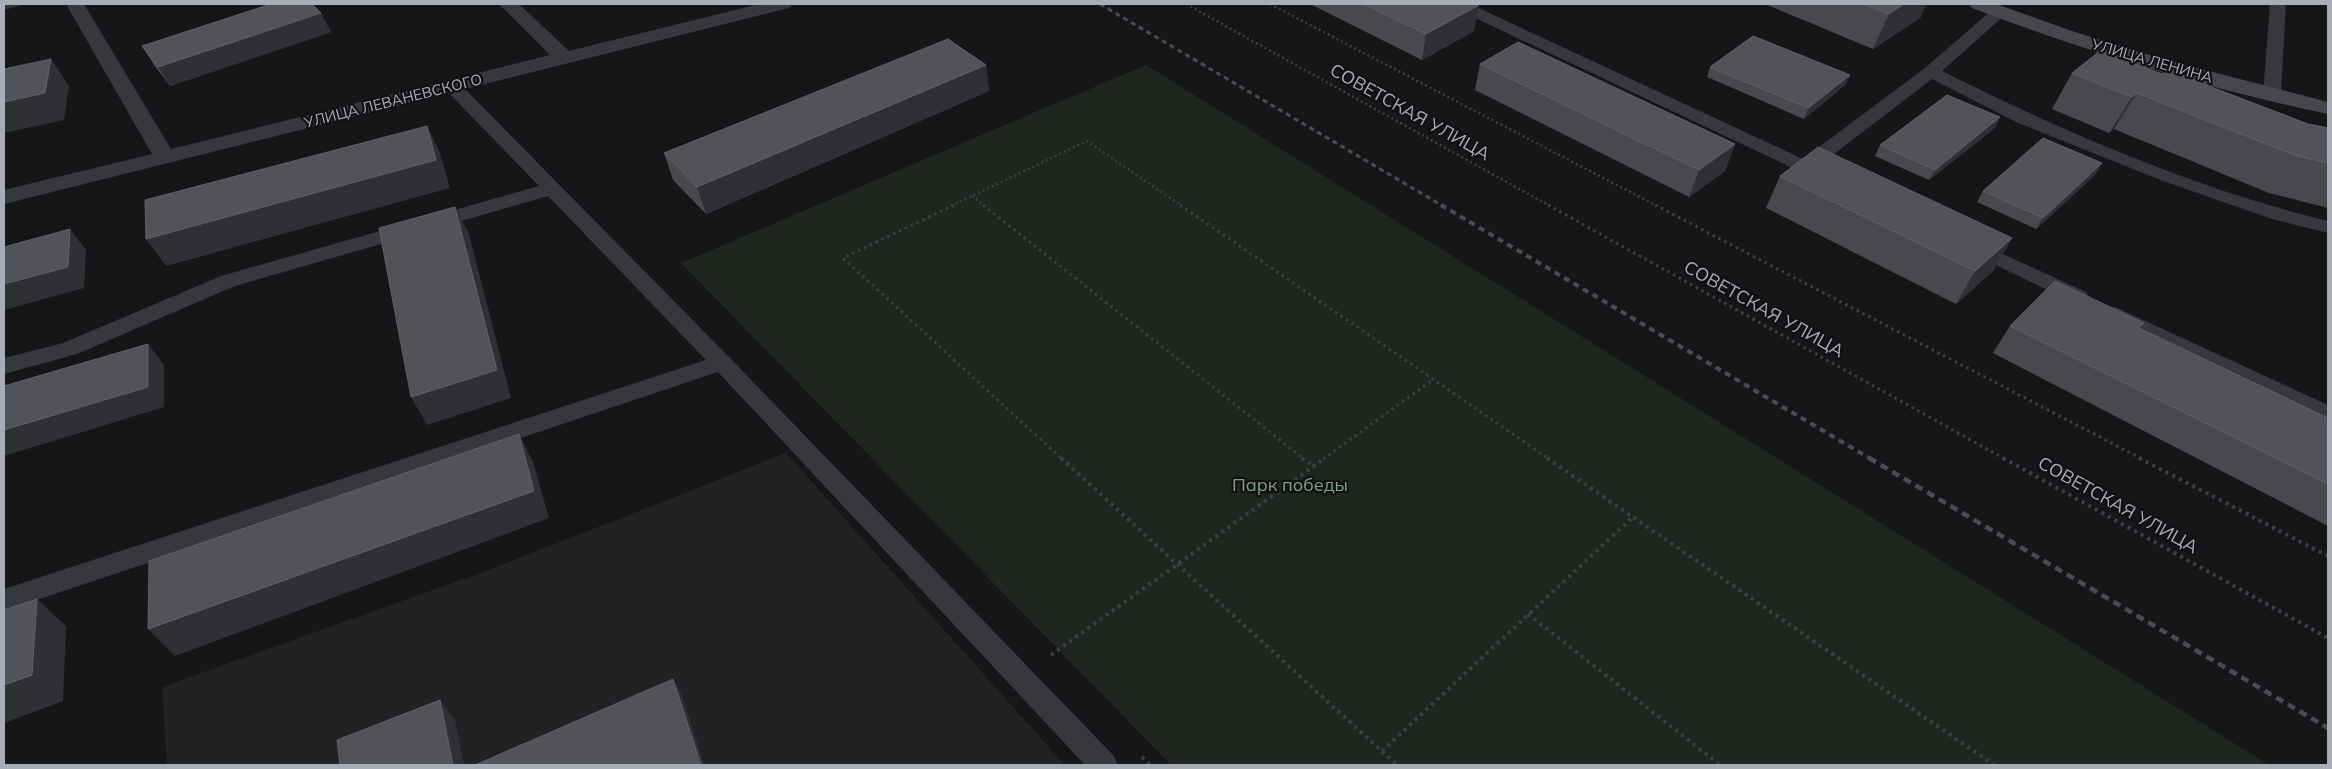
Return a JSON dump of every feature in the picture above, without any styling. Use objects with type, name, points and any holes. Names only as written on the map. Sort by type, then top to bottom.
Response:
[{"type":"main road","name":"УЛИЦА ЛЕНИНА","points":[[1979,4],[2075,39],[2328,108]]},
{"type":"street","points":[[75,4],[165,157]]},
{"type":"street","points":[[508,4],[566,59]]},
{"type":"street","name":"УЛИЦА ЛЕВАНЕВСКОГО","points":[[4,196],[566,59],[782,4]]},
{"type":"lane","points":[[1458,4],[1823,175]]},
{"type":"lane","points":[[2272,94],[2278,4]]},
{"type":"lane","points":[[1805,167],[1931,72],[1999,12]]},
{"type":"lane","points":[[1931,72],[2022,118],[2170,177],[2279,215],[2328,227]]},
{"type":"lane","points":[[452,86],[722,363],[1104,765]]},
{"type":"lane","points":[[4,366],[68,349],[228,281],[551,189]]},
{"type":"lane","points":[[1958,240],[2328,415]]},
{"type":"lane","points":[[4,600],[722,363]]},
{"type":"path","name":"СОВЕТСКАЯ УЛИЦА","points":[[1186,4],[2328,638]]},
{"type":"path","points":[[1270,4],[2328,556]]},
{"type":"path","points":[[1397,765],[844,258],[1087,141],[1994,765]]},
{"type":"path","points":[[972,196],[1313,466]]},
{"type":"path","points":[[1046,658],[1434,380]]},
{"type":"path","points":[[1382,752],[1633,516]]},
{"type":"path","points":[[1528,614],[1720,765]]},
{"type":"shaded area","points":[[786,453],[1065,765],[167,765],[162,687],[489,570]]},
{"type":"green space","name":"Парк победы","points":[[1146,65],[2269,765],[1171,765],[681,263]]},
{"type":"building","points":[[271,4],[312,4],[321,13],[158,67],[142,46]]},
{"type":"building","points":[[1364,4],[1475,4],[1479,5],[1426,34]]},
{"type":"building","points":[[1863,4],[1904,4],[1889,14]]},
{"type":"building","points":[[1753,36],[1850,75],[1808,108],[1710,67]]},
{"type":"building","points":[[948,39],[986,65],[697,187],[664,153]]},
{"type":"building","points":[[1518,42],[1735,144],[1699,170],[1480,64]]},
{"type":"building","points":[[2100,51],[2162,74],[2167,70],[2308,124],[2328,128],[2328,163],[2297,156],[2137,93],[2132,97],[2072,73]]},
{"type":"building","points":[[51,59],[45,93],[4,102],[4,69]]},
{"type":"building","points":[[1947,95],[2000,117],[1935,170],[1880,145]]},
{"type":"building","points":[[427,126],[436,160],[146,239],[145,200]]},
{"type":"building","points":[[2043,138],[2102,163],[2043,218],[1983,191]]},
{"type":"building","points":[[1818,147],[2012,238],[1975,271],[1780,176]]},
{"type":"building","points":[[455,207],[497,370],[411,397],[379,228]]},
{"type":"building","points":[[70,229],[68,267],[4,284],[4,247]]},
{"type":"building","points":[[2055,281],[2144,323],[2139,328],[2328,418],[2328,484],[2010,326]]},
{"type":"building","points":[[148,344],[148,387],[4,430],[4,386]]},
{"type":"building","points":[[519,434],[534,491],[148,629],[149,561]]},
{"type":"building","points":[[37,599],[32,675],[4,685],[4,610]]},
{"type":"building","points":[[673,679],[701,765],[475,765]]},
{"type":"building","points":[[440,700],[453,765],[340,765],[337,740]]},
{"type":"railway","points":[[1100,4],[1443,206]]},
{"type":"railway","points":[[1441,205],[1871,459]]},
{"type":"railway","points":[[1869,458],[2328,728]]}]
